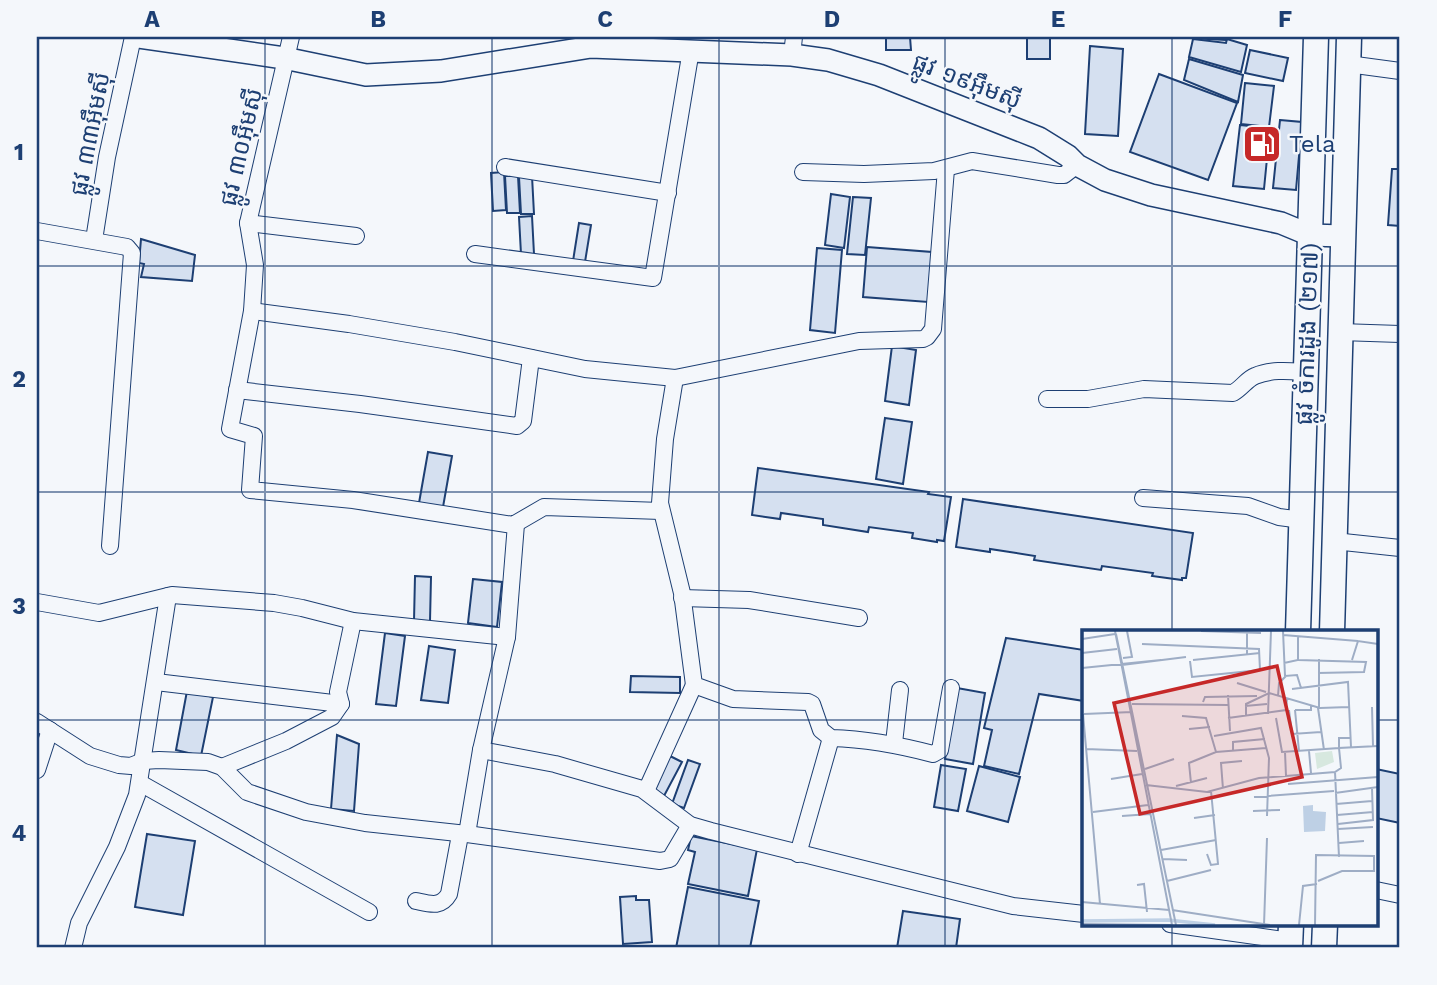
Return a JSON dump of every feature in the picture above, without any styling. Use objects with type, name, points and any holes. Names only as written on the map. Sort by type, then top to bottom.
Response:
[{"type":"main road","name":"ផ្លូវ ចំការដូង (២១៧)","points":[[1298,630],[1316,37]]},
{"type":"main road","name":"ផ្លូវ ចំការដូង (២១៧)","points":[[1332,630],[1349,37]]},
{"type":"main road","points":[[1324,948],[1325,926]]},
{"type":"street","name":"ផ្លូវ ៣៣អ៊ឹមស៊ី","points":[[94,240],[107,157],[133,37]]},
{"type":"street","name":"ផ្លូវ ១៩អ៊ឹមស៊ី","points":[[139,37],[380,75],[441,71],[577,43],[591,47],[691,50],[793,46],[926,93],[1039,138],[1068,156],[1077,165],[1105,180],[1151,195],[1281,223],[1310,235],[1343,236]]},
{"type":"street","name":"ផ្លូវ ៣០អ៊ឹមស៊ី","points":[[291,37],[248,223],[255,265],[252,311],[230,429],[254,436],[250,489],[353,500],[516,524]]},
{"type":"street","points":[[474,254],[653,278],[691,50]]},
{"type":"street","points":[[1348,64],[1400,71]]},
{"type":"street","points":[[803,172],[864,174],[946,169],[971,161],[1063,175],[1077,165]]},
{"type":"street","points":[[505,167],[668,193]]},
{"type":"street","points":[[252,311],[349,324],[585,369],[675,378],[859,341],[927,337],[933,329],[946,169]]},
{"type":"street","points":[[248,223],[356,236]]},
{"type":"street","points":[[37,230],[127,247],[132,253],[110,545]]},
{"type":"street","points":[[1340,332],[1400,334]]},
{"type":"street","points":[[237,390],[517,426],[523,421],[531,358]]},
{"type":"street","points":[[1047,399],[1088,399],[1144,389],[1233,393],[1254,376],[1283,371],[1306,372]]},
{"type":"street","points":[[646,791],[694,685],[682,598],[661,511],[665,439],[675,378]]},
{"type":"street","points":[[1143,498],[1248,506],[1279,517],[1301,520]]},
{"type":"street","points":[[416,901],[437,905],[446,900],[449,894],[507,637],[516,524],[544,507],[661,511]]},
{"type":"street","points":[[1334,541],[1400,548]]},
{"type":"street","points":[[37,601],[99,613],[168,596],[274,603],[353,621],[507,637]]},
{"type":"street","points":[[73,948],[79,923],[117,847],[140,783],[168,596]]},
{"type":"street","points":[[682,598],[748,600],[859,618]]},
{"type":"street","points":[[222,767],[286,741],[332,717],[341,704],[338,692],[353,621]]},
{"type":"street","points":[[156,682],[341,704]]},
{"type":"street","points":[[694,685],[733,699],[811,702],[821,730],[831,738],[894,743],[933,754],[939,752],[951,688]]},
{"type":"street","points":[[894,743],[900,690]]},
{"type":"street","points":[[37,770],[44,726],[90,756],[125,766],[143,761],[208,762],[222,767],[247,792],[306,812],[365,823],[660,861],[673,857],[690,825]]},
{"type":"street","points":[[798,854],[831,738]]},
{"type":"street","points":[[481,750],[555,764],[646,791],[690,825],[1013,906],[1082,914]]},
{"type":"street","points":[[140,783],[369,912]]},
{"type":"street","points":[[1378,890],[1400,895]]},
{"type":"street","points":[[1187,926],[1291,938]]},
{"type":"building","points":[[886,37],[910,37],[911,50],[886,50]]},
{"type":"building","points":[[1027,37],[1050,37],[1050,59],[1027,59]]},
{"type":"building","points":[[1172,37],[1225,37],[1225,40]]},
{"type":"building","points":[[1193,39],[1226,43],[1227,39],[1247,45],[1241,72],[1189,57]]},
{"type":"building","points":[[1090,46],[1123,49],[1118,136],[1085,134]]},
{"type":"building","points":[[1250,50],[1288,58],[1283,81],[1245,73]]},
{"type":"building","points":[[1189,59],[1243,75],[1238,102],[1184,80]]},
{"type":"building","points":[[1159,74],[1237,103],[1208,180],[1130,152]]},
{"type":"building","points":[[1245,83],[1274,86],[1269,127],[1241,124]]},
{"type":"building","points":[[1280,120],[1302,122],[1296,190],[1273,188]]},
{"type":"building","points":[[1240,125],[1270,128],[1264,189],[1233,186]]},
{"type":"building","points":[[1392,169],[1400,169],[1400,226],[1388,225]]},
{"type":"building","points":[[504,172],[506,210],[493,211],[491,173]]},
{"type":"building","points":[[505,176],[518,176],[520,213],[507,213]]},
{"type":"building","points":[[532,176],[534,214],[521,214],[519,177]]},
{"type":"building","points":[[831,194],[850,197],[844,248],[825,245]]},
{"type":"building","points":[[853,197],[871,198],[865,255],[847,254]]},
{"type":"building","points":[[532,216],[534,254],[521,254],[519,217]]},
{"type":"building","points":[[579,223],[591,225],[585,262],[573,261]]},
{"type":"building","points":[[141,239],[195,255],[192,281],[141,277],[144,264],[139,263]]},
{"type":"building","points":[[867,247],[932,252],[928,302],[863,297]]},
{"type":"building","points":[[817,248],[842,250],[835,333],[810,330]]},
{"type":"building","points":[[892,346],[916,350],[909,405],[885,401]]},
{"type":"building","points":[[885,418],[912,422],[903,484],[876,479]]},
{"type":"building","points":[[428,452],[452,456],[443,507],[419,503]]},
{"type":"building","points":[[758,468],[951,497],[944,541],[912,538],[913,533],[869,527],[868,532],[823,525],[823,519],[781,513],[780,519],[752,515]]},
{"type":"building","points":[[963,499],[1193,533],[1186,578],[1182,580],[1152,576],[1153,573],[1102,566],[1101,570],[1034,560],[1035,556],[956,547]]},
{"type":"building","points":[[415,576],[431,577],[430,621],[414,621]]},
{"type":"building","points":[[473,579],[502,582],[497,627],[468,623]]},
{"type":"building","points":[[385,633],[405,636],[396,706],[376,704]]},
{"type":"building","points":[[1006,638],[1082,650],[1082,701],[1039,694],[1019,774],[984,766],[992,730],[984,728]]},
{"type":"building","points":[[429,646],[455,650],[448,703],[421,700]]},
{"type":"building","points":[[631,676],[680,677],[680,693],[630,692]]},
{"type":"building","points":[[957,688],[985,693],[973,764],[945,759]]},
{"type":"building","points":[[187,691],[213,697],[201,756],[176,750]]},
{"type":"building","points":[[337,735],[359,744],[354,811],[331,809]]},
{"type":"building","points":[[670,756],[682,762],[664,796],[652,790]]},
{"type":"building","points":[[688,760],[700,764],[684,808],[672,804]]},
{"type":"building","points":[[941,765],[966,769],[958,811],[934,807]]},
{"type":"building","points":[[979,766],[1020,777],[1008,822],[967,811]]},
{"type":"building","points":[[1378,769],[1400,774],[1400,823],[1378,818]]},
{"type":"building","points":[[147,834],[195,841],[183,915],[135,907]]},
{"type":"building","points":[[691,836],[757,849],[748,896],[688,884],[695,852],[688,850]]},
{"type":"building","points":[[688,887],[759,901],[750,948],[676,948]]},
{"type":"building","points":[[636,896],[636,900],[649,900],[652,942],[623,944],[620,897]]},
{"type":"building","points":[[903,911],[960,919],[956,948],[897,948]]},
{"type":"place","name":"Tela","points":[[1262,144]]}]
